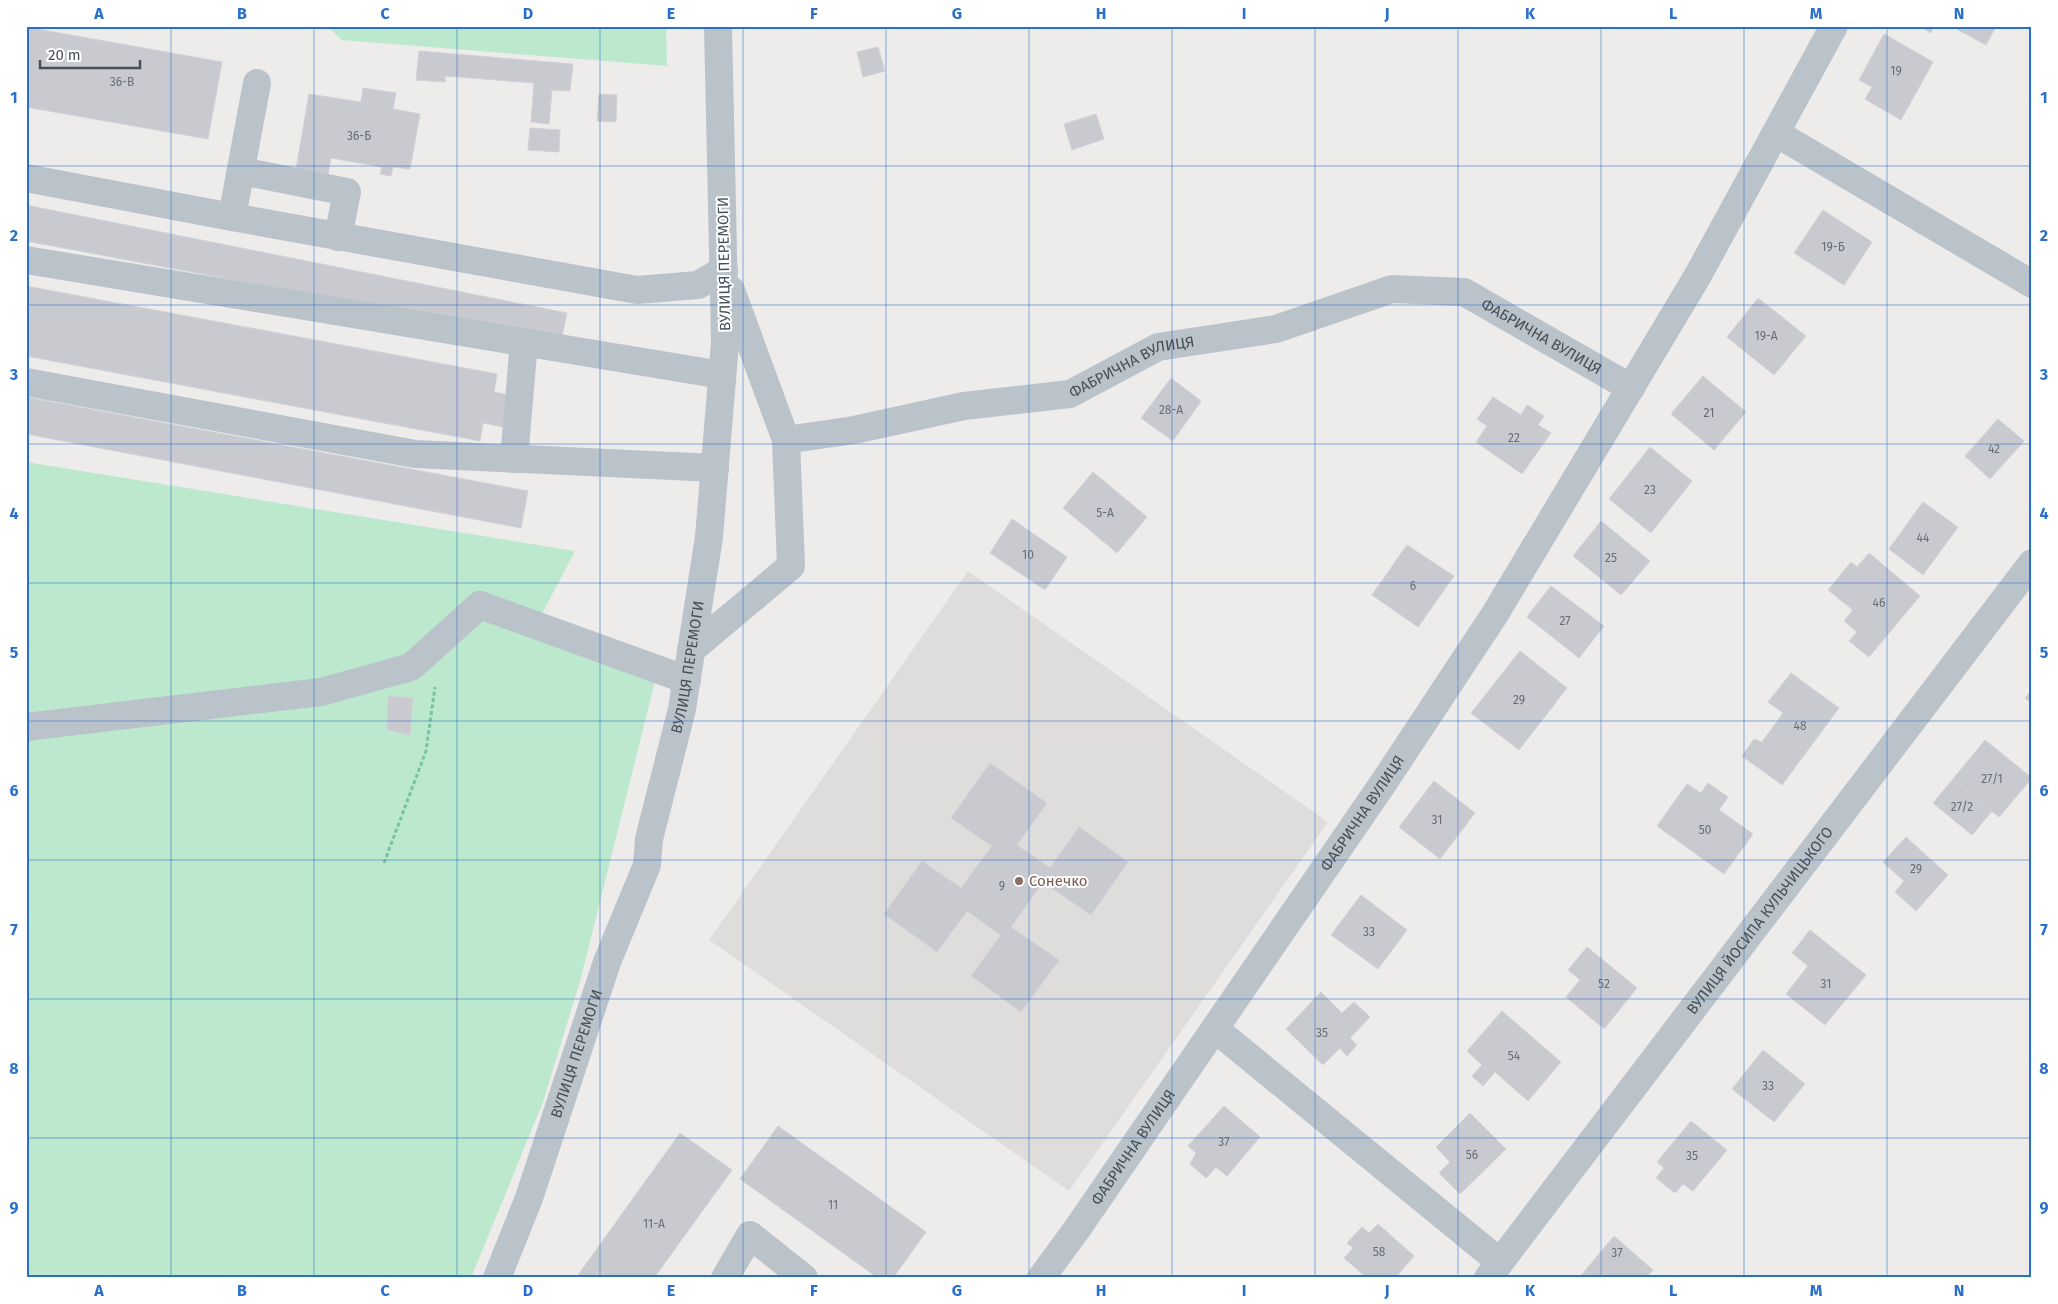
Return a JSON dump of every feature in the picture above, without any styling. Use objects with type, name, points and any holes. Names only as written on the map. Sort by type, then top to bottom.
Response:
[{"type":"street","name":"ВУЛИЦЯ ПЕРЕМОГИ","points":[[497,1278],[529,1198],[607,962],[647,865],[649,839],[682,709],[709,537],[725,343],[718,26]]},
{"type":"street","name":"ФАБРИЧНА ВУЛИЦЯ","points":[[1041,1278],[1077,1229],[1382,785],[1495,614],[1697,277],[1834,26]]},
{"type":"street","points":[[232,217],[257,83]]},
{"type":"street","points":[[1776,133],[2032,284]]},
{"type":"street","points":[[241,171],[347,192],[338,237]]},
{"type":"street","points":[[26,178],[338,237],[637,290],[698,285],[724,270],[786,440],[791,566],[691,650]]},
{"type":"street","points":[[26,260],[722,375]]},
{"type":"street","name":"ФАБРИЧНА ВУЛИЦЯ","points":[[786,440],[854,430],[964,406],[1070,394],[1158,347],[1276,329],[1392,289],[1464,292],[1631,388]]},
{"type":"street","points":[[514,459],[524,342]]},
{"type":"street","points":[[26,382],[415,454],[715,468]]},
{"type":"street","name":"ВУЛИЦЯ ЙОСИПА КУЛЬЧИЦЬКОГО","points":[[1494,1270],[2032,563]]},
{"type":"street","points":[[26,727],[321,692],[411,667],[480,605],[687,680]]},
{"type":"street","points":[[1215,1029],[1494,1270]]},
{"type":"street","points":[[726,1278],[750,1236],[804,1278]]},
{"type":"path","points":[[384,863],[426,751],[435,686]]},
{"type":"shaded area","name":"Сонечко","points":[[968,571],[1328,822],[1069,1191],[709,940]]},
{"type":"green space","points":[[327,26],[666,26],[667,66],[342,40]]},
{"type":"green space","points":[[26,462],[575,551],[542,614],[661,657],[581,978],[543,1102],[471,1278],[26,1278]]},
{"type":"building","points":[[1919,26],[1934,26],[1931,33]]},
{"type":"building","points":[[1951,26],[1996,26],[1986,45]]},
{"type":"building","points":[[26,27],[222,62],[208,139],[26,107]]},
{"type":"building","points":[[1884,34],[1933,62],[1901,120],[1865,99],[1872,87],[1859,80]]},
{"type":"building","points":[[878,47],[885,71],[863,77],[857,52]]},
{"type":"building","points":[[419,51],[573,64],[570,91],[552,90],[549,124],[531,122],[534,83],[445,76],[445,82],[416,80]]},
{"type":"building","points":[[363,88],[396,93],[393,109],[420,114],[410,169],[393,167],[391,176],[380,174],[382,167],[331,158],[328,174],[296,169],[309,94],[361,102]]},
{"type":"building","points":[[599,94],[617,95],[616,122],[597,121]]},
{"type":"building","points":[[1096,114],[1104,139],[1072,150],[1064,124]]},
{"type":"building","points":[[530,128],[560,130],[559,152],[528,150]]},
{"type":"building","points":[[26,205],[567,313],[561,341],[26,241]]},
{"type":"building","points":[[1823,210],[1872,242],[1844,285],[1794,253]]},
{"type":"building","points":[[26,286],[497,374],[494,392],[509,395],[503,427],[483,423],[480,441],[26,356]]},
{"type":"building","points":[[1758,298],[1806,336],[1774,375],[1727,337]]},
{"type":"building","points":[[1703,376],[1746,412],[1714,450],[1671,414]]},
{"type":"building","points":[[1171,378],[1201,401],[1173,441],[1141,418]]},
{"type":"building","points":[[26,397],[528,491],[521,528],[26,434]]},
{"type":"building","points":[[1493,397],[1521,415],[1527,405],[1544,416],[1538,425],[1551,433],[1522,474],[1476,442],[1487,426],[1477,419]]},
{"type":"building","points":[[1998,419],[2024,441],[1990,479],[1965,456]]},
{"type":"building","points":[[1650,447],[1692,481],[1651,533],[1609,499]]},
{"type":"building","points":[[1093,472],[1147,517],[1117,553],[1063,508]]},
{"type":"building","points":[[1923,502],[1958,527],[1923,575],[1889,549]]},
{"type":"building","points":[[1012,519],[1067,557],[1045,590],[990,553]]},
{"type":"building","points":[[1601,521],[1650,561],[1621,595],[1573,556]]},
{"type":"building","points":[[1407,545],[1454,576],[1418,627],[1372,595]]},
{"type":"building","points":[[1869,553],[1920,596],[1869,657],[1849,641],[1857,632],[1844,621],[1853,610],[1828,590],[1851,562],[1857,567]]},
{"type":"building","points":[[1551,586],[1604,626],[1579,658],[1527,617]]},
{"type":"building","points":[[1520,651],[1567,688],[1519,750],[1471,713]]},
{"type":"building","points":[[1791,673],[1839,708],[1782,785],[1742,756],[1754,739],[1762,742],[1783,713],[1768,702]]},
{"type":"building","points":[[2032,690],[2032,704],[2025,698]]},
{"type":"building","points":[[388,696],[413,698],[410,735],[387,730]]},
{"type":"building","points":[[1985,740],[2032,778],[1999,817],[1953,779]]},
{"type":"building","points":[[990,763],[1047,803],[1017,845],[1050,868],[1079,827],[1128,862],[1091,915],[1043,882],[1011,927],[1059,960],[1021,1012],[971,976],[1001,935],[967,911],[937,952],[884,914],[922,861],[961,888],[992,846],[951,818]]},
{"type":"building","points":[[1953,779],[1992,811],[1972,835],[1933,803]]},
{"type":"building","points":[[1434,781],[1475,813],[1440,859],[1399,827]]},
{"type":"building","points":[[1708,783],[1728,797],[1719,810],[1753,834],[1724,874],[1657,826],[1687,784],[1701,793]]},
{"type":"building","points":[[1906,837],[1948,875],[1916,911],[1895,892],[1904,881],[1883,862]]},
{"type":"building","points":[[1361,895],[1407,930],[1378,969],[1331,935]]},
{"type":"building","points":[[1810,930],[1866,975],[1825,1025],[1786,994],[1808,966],[1792,953]]},
{"type":"building","points":[[1587,947],[1637,988],[1604,1029],[1566,997],[1580,980],[1568,970]]},
{"type":"building","points":[[1321,992],[1342,1013],[1354,1002],[1370,1017],[1350,1038],[1357,1045],[1347,1056],[1340,1048],[1323,1065],[1286,1029]]},
{"type":"building","points":[[1502,1011],[1561,1062],[1528,1101],[1495,1072],[1483,1086],[1472,1076],[1482,1065],[1467,1051]]},
{"type":"building","points":[[1763,1050],[1805,1084],[1774,1122],[1732,1089]]},
{"type":"building","points":[[1224,1106],[1260,1137],[1227,1176],[1216,1167],[1206,1178],[1190,1164],[1196,1153],[1188,1146]]},
{"type":"building","points":[[1470,1113],[1506,1149],[1460,1194],[1439,1173],[1450,1162],[1436,1147]]},
{"type":"building","points":[[1691,1121],[1727,1150],[1693,1191],[1683,1184],[1675,1193],[1656,1178],[1664,1168],[1657,1162]]},
{"type":"building","points":[[778,1126],[926,1232],[893,1278],[878,1278],[740,1179]]},
{"type":"building","points":[[680,1133],[732,1170],[654,1278],[576,1278]]},
{"type":"building","points":[[1378,1224],[1414,1256],[1395,1278],[1367,1278],[1344,1258],[1353,1248],[1347,1243],[1362,1227],[1369,1233]]},
{"type":"building","points":[[1614,1236],[1653,1270],[1646,1278],[1579,1278]]},
{"type":"place","name":"Сонечко","points":[[1019,881]]}]
